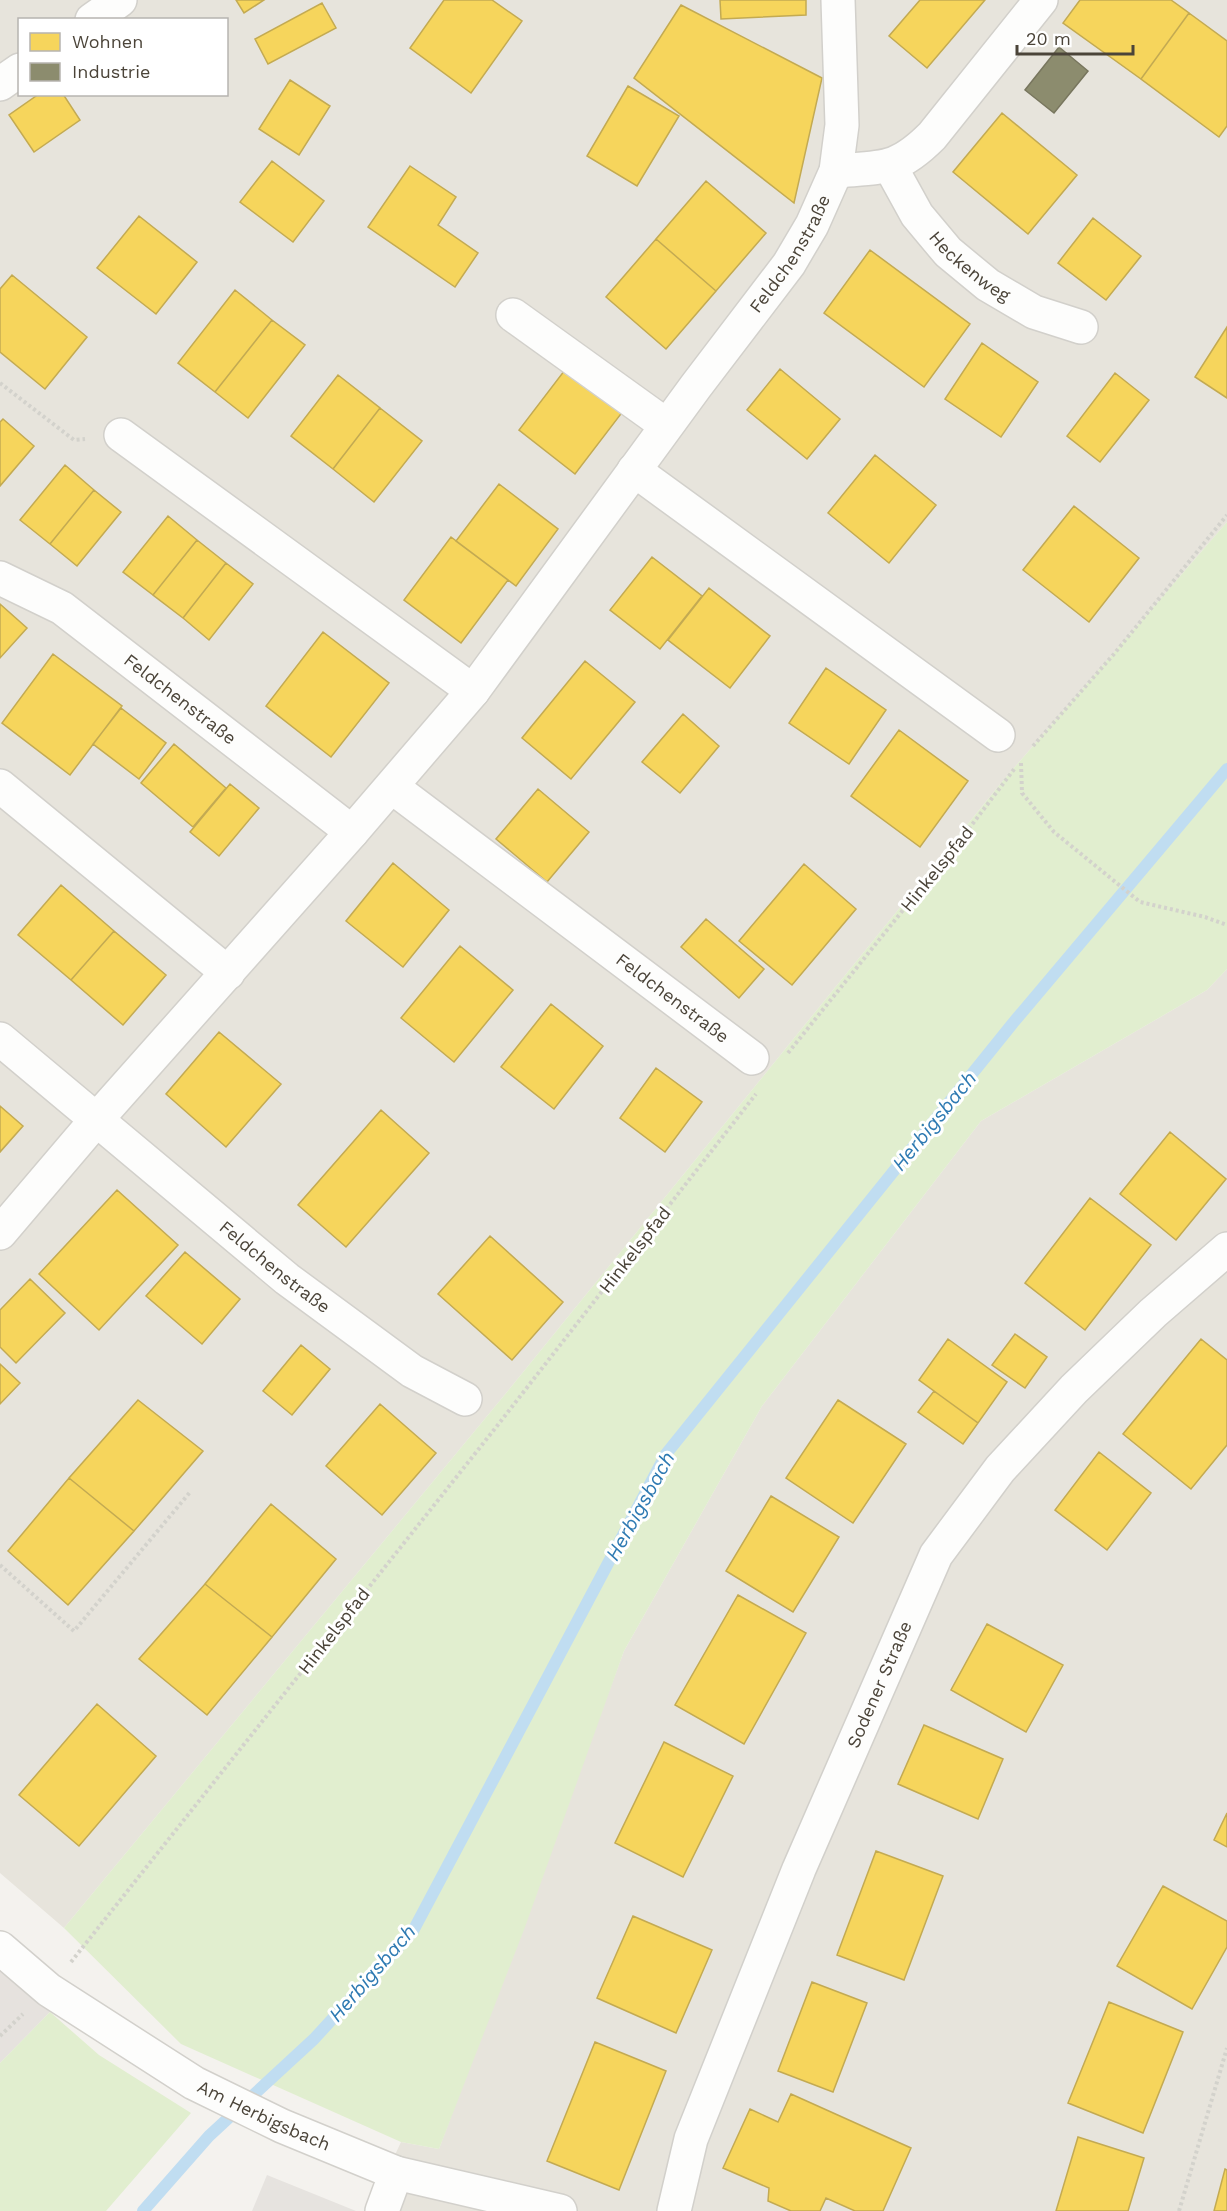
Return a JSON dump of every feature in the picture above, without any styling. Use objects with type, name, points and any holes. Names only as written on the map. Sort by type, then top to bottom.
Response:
[{"type":"street","points":[[95,18],[120,0]]},
{"type":"street","name":"Feldchenstraße","points":[[0,1233],[97,1119],[392,787],[473,691],[666,426],[789,264],[812,225],[836,171],[842,125],[838,0]]},
{"type":"street","points":[[836,171],[891,166],[913,155],[932,136],[1041,0]]},
{"type":"street","points":[[0,84],[18,71]]},
{"type":"street","name":"Heckenweg","points":[[891,166],[917,215],[948,252],[980,279],[1034,312],[1082,327]]},
{"type":"street","points":[[513,315],[666,426]]},
{"type":"street","points":[[121,435],[473,691]]},
{"type":"street","points":[[634,470],[998,735]]},
{"type":"street","name":"Feldchenstraße","points":[[0,578],[62,608],[352,832]]},
{"type":"street","points":[[0,786],[228,973]]},
{"type":"street","name":"Feldchenstraße","points":[[392,787],[765,1069]]},
{"type":"street","name":"Feldchenstraße","points":[[0,1039],[287,1279],[412,1371],[465,1399]]},
{"type":"street","name":"Sodener Straße","points":[[674,2211],[691,2139],[704,2106],[799,1869],[936,1555],[1000,1468],[1074,1389],[1154,1313],[1227,1249]]},
{"type":"street","name":"Am Herbigsbach","points":[[0,1948],[49,1990],[194,2083],[282,2126],[396,2173],[560,2211]]},
{"type":"street","points":[[382,2211],[396,2173]]},
{"type":"path","points":[[0,383],[74,440],[121,435]]},
{"type":"path","points":[[1029,751],[1114,654],[1227,515]]},
{"type":"path","name":"Hinkelspfad","points":[[49,1990],[497,1426],[765,1069],[974,822],[1021,759],[1022,794],[1054,832],[1085,858],[1140,902],[1205,917],[1227,925]]},
{"type":"path","points":[[0,1565],[74,1631],[191,1491]]},
{"type":"path","points":[[1179,2211],[1227,2048]]},
{"type":"shaded area","points":[[0,0],[1227,0],[1227,522],[1001,783],[507,1392],[64,1928],[0,1873]]},
{"type":"shaded area","points":[[1227,969],[1227,2211],[369,2211],[401,2142],[439,2149],[624,1651],[762,1406],[981,1121],[1207,990]]},
{"type":"shaded area","points":[[0,1970],[50,2012],[0,2063]]},
{"type":"shaded area","points":[[267,2175],[356,2211],[252,2211]]},
{"type":"green space","points":[[1227,522],[1227,969],[1207,990],[981,1121],[762,1406],[624,1651],[525,1927],[439,2149],[401,2142],[181,2044],[64,1928],[507,1392],[1001,783]]},
{"type":"green space","points":[[50,2012],[99,2055],[191,2113],[106,2211],[0,2211],[0,2063]]},
{"type":"building: Wohnen","points":[[236,0],[264,0],[244,13]]},
{"type":"building: Wohnen","points":[[444,0],[492,0],[522,21],[471,93],[410,48]]},
{"type":"building: Wohnen","points":[[720,0],[806,0],[806,15],[721,19]]},
{"type":"building: Wohnen","points":[[920,0],[985,0],[927,68],[889,36]]},
{"type":"building: Wohnen","points":[[1080,0],[1171,0],[1189,13],[1141,79],[1063,23]]},
{"type":"building: Wohnen","points":[[322,3],[336,28],[268,64],[255,39]]},
{"type":"building: Wohnen","points":[[681,5],[822,78],[794,203],[634,78]]},
{"type":"building: Wohnen","points":[[1189,13],[1227,41],[1227,126],[1219,137],[1141,79]]},
{"type":"building: Wohnen","points":[[290,80],[330,106],[299,155],[259,129]]},
{"type":"building: Wohnen","points":[[628,86],[679,116],[637,186],[587,156]]},
{"type":"building: Wohnen","points":[[36,96],[64,96],[80,120],[34,152],[9,115]]},
{"type":"building: Wohnen","points":[[1002,113],[1077,175],[1028,234],[953,172]]},
{"type":"building: Wohnen","points":[[272,161],[324,201],[293,242],[240,202]]},
{"type":"building: Wohnen","points":[[410,166],[456,197],[438,225],[478,253],[455,287],[368,227]]},
{"type":"building: Wohnen","points":[[706,181],[766,233],[716,291],[656,239]]},
{"type":"building: Wohnen","points":[[139,216],[197,262],[156,314],[97,268]]},
{"type":"building: Wohnen","points":[[1093,218],[1141,256],[1106,300],[1058,263]]},
{"type":"building: Wohnen","points":[[656,239],[716,291],[666,349],[606,297]]},
{"type":"building: Wohnen","points":[[870,250],[970,324],[924,387],[824,313]]},
{"type":"building: Wohnen","points":[[12,275],[87,337],[45,389],[0,352],[0,289]]},
{"type":"building: Wohnen","points":[[235,290],[272,320],[215,392],[178,363]]},
{"type":"building: Wohnen","points":[[272,320],[305,345],[248,418],[215,392]]},
{"type":"building: Wohnen","points":[[1227,327],[1227,398],[1195,377]]},
{"type":"building: Wohnen","points":[[982,343],[1038,382],[1001,437],[945,399]]},
{"type":"building: Wohnen","points":[[571,362],[627,406],[575,474],[519,430]]},
{"type":"building: Wohnen","points":[[780,369],[840,419],[807,459],[747,410]]},
{"type":"building: Wohnen","points":[[1115,373],[1149,400],[1100,462],[1067,436]]},
{"type":"building: Wohnen","points":[[338,375],[380,408],[333,469],[291,436]]},
{"type":"building: Wohnen","points":[[380,408],[422,441],[374,502],[333,469]]},
{"type":"building: Wohnen","points":[[3,419],[34,446],[0,486],[0,422]]},
{"type":"building: Wohnen","points":[[875,455],[936,505],[889,563],[828,513]]},
{"type":"building: Wohnen","points":[[65,465],[94,490],[50,544],[20,520]]},
{"type":"building: Wohnen","points":[[499,484],[558,529],[516,586],[456,541]]},
{"type":"building: Wohnen","points":[[94,490],[121,512],[77,566],[50,544]]},
{"type":"building: Wohnen","points":[[1074,506],[1139,558],[1089,622],[1023,570]]},
{"type":"building: Wohnen","points":[[168,516],[197,540],[153,595],[123,572]]},
{"type":"building: Wohnen","points":[[451,537],[508,580],[461,643],[404,600]]},
{"type":"building: Wohnen","points":[[197,540],[226,563],[183,618],[153,595]]},
{"type":"building: Wohnen","points":[[652,557],[702,596],[660,649],[610,610]]},
{"type":"building: Wohnen","points":[[226,563],[253,584],[209,640],[183,618]]},
{"type":"building: Wohnen","points":[[709,588],[770,636],[730,688],[668,640]]},
{"type":"building: Wohnen","points":[[0,604],[27,628],[0,658]]},
{"type":"building: Wohnen","points":[[323,632],[389,683],[331,757],[266,706]]},
{"type":"building: Wohnen","points":[[53,654],[122,706],[70,775],[2,723]]},
{"type":"building: Wohnen","points":[[585,661],[635,702],[571,779],[522,738]]},
{"type":"building: Wohnen","points":[[826,668],[886,710],[849,764],[789,723]]},
{"type":"building: Wohnen","points":[[121,708],[166,743],[139,779],[93,744]]},
{"type":"building: Wohnen","points":[[683,714],[719,746],[680,793],[642,762]]},
{"type":"building: Wohnen","points":[[899,730],[968,781],[920,847],[851,796]]},
{"type":"building: Wohnen","points":[[174,744],[226,788],[193,827],[141,783]]},
{"type":"building: Wohnen","points":[[230,784],[259,808],[219,856],[190,832]]},
{"type":"building: Wohnen","points":[[538,789],[589,832],[547,882],[496,839]]},
{"type":"building: Wohnen","points":[[393,863],[449,910],[403,967],[346,921]]},
{"type":"building: Wohnen","points":[[804,864],[856,909],[792,985],[739,941]]},
{"type":"building: Wohnen","points":[[61,885],[114,931],[71,980],[18,935]]},
{"type":"building: Wohnen","points":[[706,919],[764,969],[739,998],[681,947]]},
{"type":"building: Wohnen","points":[[114,931],[166,975],[123,1025],[71,980]]},
{"type":"building: Wohnen","points":[[460,946],[513,990],[454,1062],[401,1018]]},
{"type":"building: Wohnen","points":[[551,1004],[603,1046],[554,1109],[501,1067]]},
{"type":"building: Wohnen","points":[[219,1032],[281,1084],[226,1147],[166,1094]]},
{"type":"building: Wohnen","points":[[656,1068],[702,1102],[665,1152],[620,1118]]},
{"type":"building: Wohnen","points":[[0,1106],[23,1126],[0,1152]]},
{"type":"building: Wohnen","points":[[381,1110],[429,1153],[346,1247],[298,1205]]},
{"type":"building: Wohnen","points":[[1170,1132],[1226,1179],[1176,1240],[1120,1194]]},
{"type":"building: Wohnen","points":[[117,1190],[178,1245],[99,1330],[39,1274]]},
{"type":"building: Wohnen","points":[[1090,1198],[1151,1245],[1085,1330],[1025,1283]]},
{"type":"building: Wohnen","points":[[490,1236],[563,1302],[512,1360],[438,1294]]},
{"type":"building: Wohnen","points":[[185,1252],[240,1299],[202,1344],[146,1296]]},
{"type":"building: Wohnen","points":[[30,1279],[65,1313],[16,1363],[0,1347],[0,1310]]},
{"type":"building: Wohnen","points":[[1015,1334],[1047,1357],[1025,1388],[992,1365]]},
{"type":"building: Wohnen","points":[[948,1339],[1007,1382],[978,1423],[919,1380]]},
{"type":"building: Wohnen","points":[[1201,1339],[1227,1360],[1227,1445],[1191,1489],[1123,1434]]},
{"type":"building: Wohnen","points":[[301,1345],[330,1369],[292,1415],[263,1391]]},
{"type":"building: Wohnen","points":[[0,1364],[20,1383],[0,1404]]},
{"type":"building: Wohnen","points":[[934,1391],[978,1423],[963,1444],[918,1412]]},
{"type":"building: Wohnen","points":[[138,1400],[203,1451],[134,1531],[69,1478]]},
{"type":"building: Wohnen","points":[[838,1400],[906,1444],[853,1523],[786,1478]]},
{"type":"building: Wohnen","points":[[380,1404],[436,1453],[382,1515],[326,1466]]},
{"type":"building: Wohnen","points":[[1099,1452],[1151,1493],[1107,1550],[1055,1510]]},
{"type":"building: Wohnen","points":[[69,1478],[134,1531],[68,1605],[8,1551]]},
{"type":"building: Wohnen","points":[[771,1496],[839,1537],[793,1612],[726,1571]]},
{"type":"building: Wohnen","points":[[271,1504],[336,1559],[272,1637],[205,1584]]},
{"type":"building: Wohnen","points":[[205,1584],[272,1637],[207,1715],[139,1659]]},
{"type":"building: Wohnen","points":[[738,1595],[806,1633],[744,1744],[675,1705]]},
{"type":"building: Wohnen","points":[[987,1624],[1063,1665],[1026,1732],[951,1690]]},
{"type":"building: Wohnen","points":[[97,1704],[156,1756],[79,1846],[19,1795]]},
{"type":"building: Wohnen","points":[[924,1725],[1003,1759],[978,1819],[898,1784]]},
{"type":"building: Wohnen","points":[[664,1742],[733,1776],[683,1877],[615,1843]]},
{"type":"building: Wohnen","points":[[1227,1813],[1227,1847],[1214,1840]]},
{"type":"building: Wohnen","points":[[876,1851],[943,1876],[904,1980],[837,1955]]},
{"type":"building: Wohnen","points":[[1163,1886],[1227,1921],[1227,1947],[1192,2009],[1117,1966]]},
{"type":"building: Wohnen","points":[[633,1916],[712,1950],[676,2033],[597,1998]]},
{"type":"building: Wohnen","points":[[812,1982],[867,2003],[833,2092],[778,2071]]},
{"type":"building: Wohnen","points":[[1109,2002],[1183,2032],[1143,2133],[1068,2103]]},
{"type":"building: Wohnen","points":[[595,2042],[666,2071],[619,2190],[547,2161]]},
{"type":"building: Wohnen","points":[[791,2094],[911,2148],[883,2211],[855,2211],[826,2198],[820,2211],[791,2211],[768,2201],[769,2188],[723,2168],[750,2109],[778,2122]]},
{"type":"building: Wohnen","points":[[1078,2137],[1144,2158],[1128,2211],[1056,2211]]},
{"type":"building: Wohnen","points":[[1225,2169],[1227,2170],[1227,2211],[1214,2211]]},
{"type":"building: Industrie","points":[[1059,47],[1088,71],[1054,113],[1025,90]]},
{"type":"waterway","name":"Herbigsbach","points":[[143,2211],[209,2136],[314,2039],[413,1931],[666,1454],[1013,1023],[1227,769]]}]
